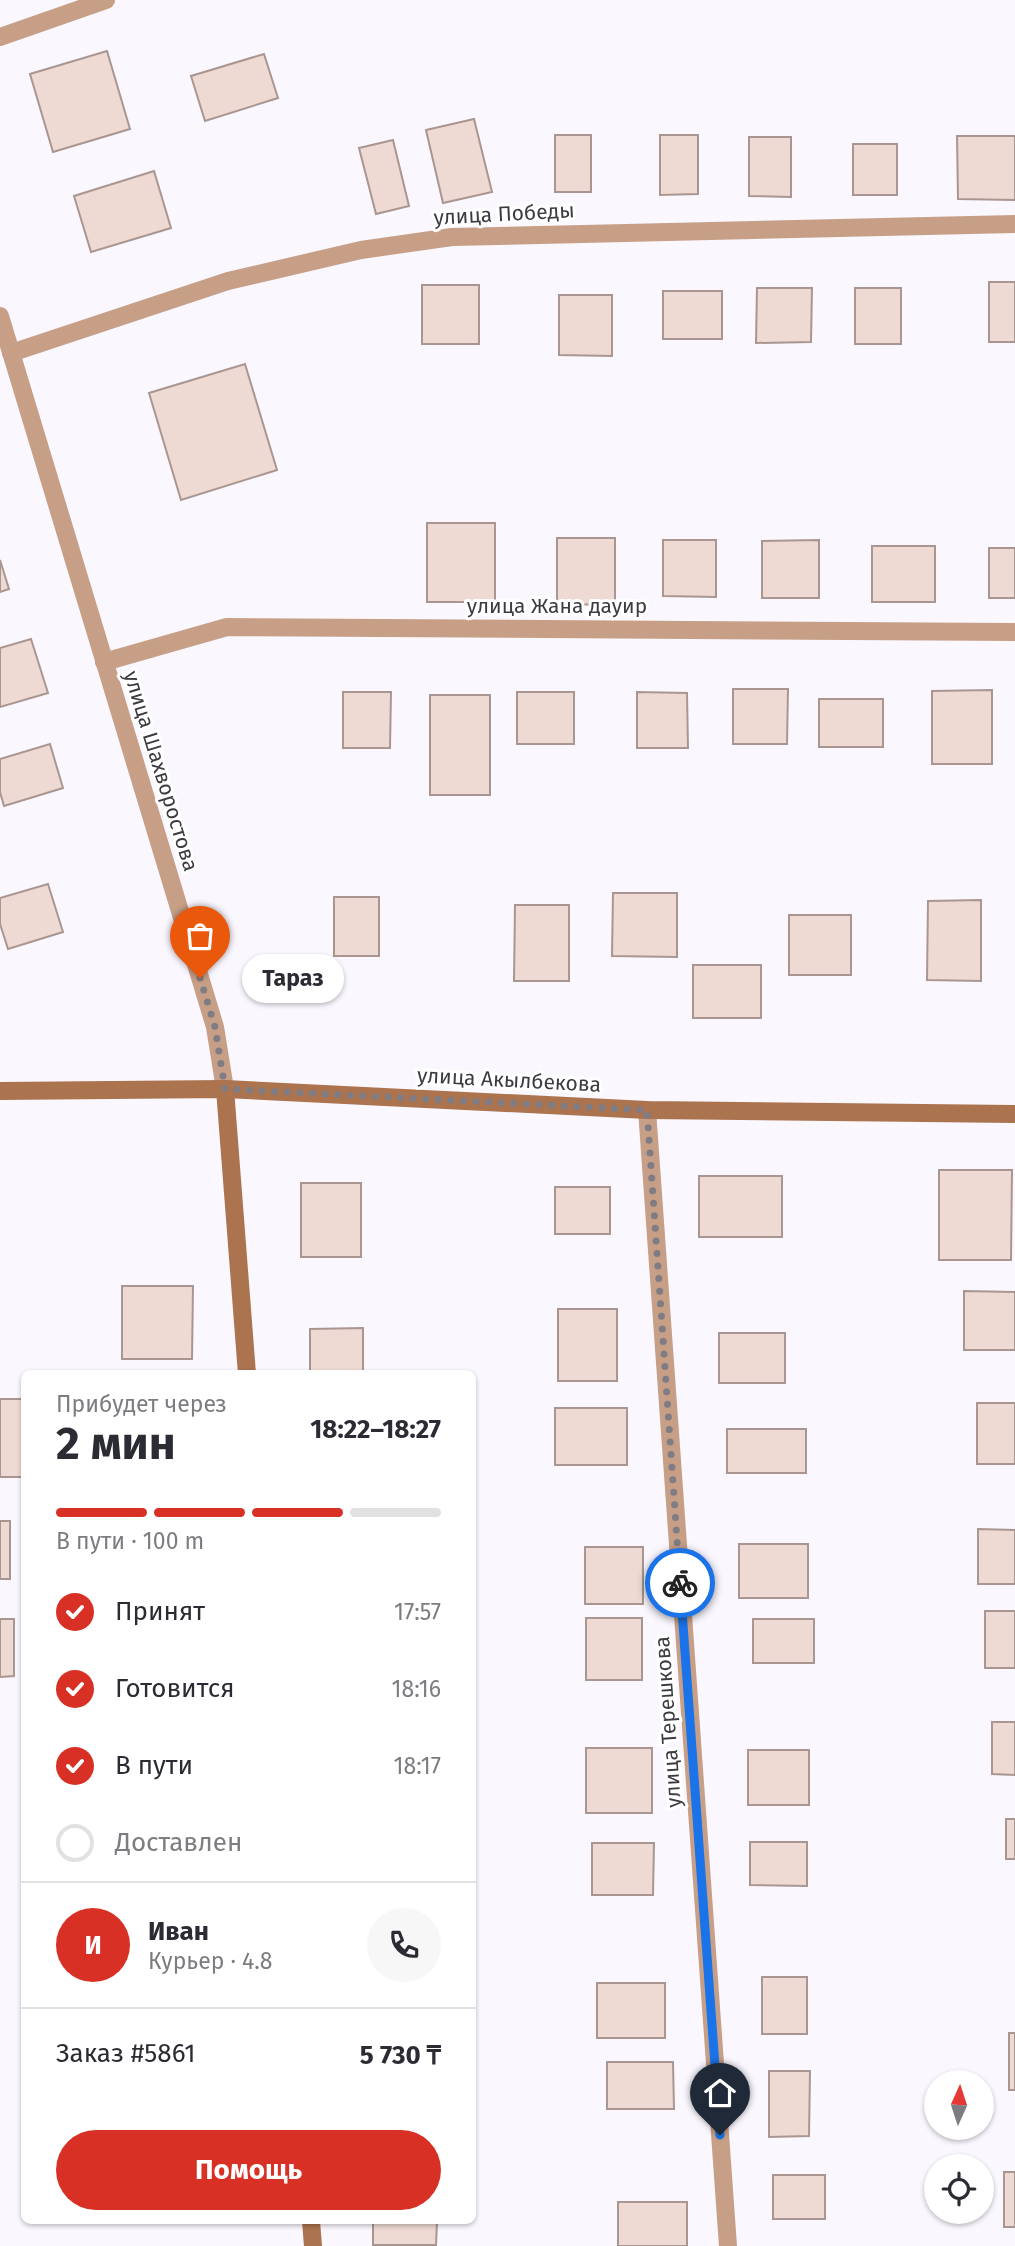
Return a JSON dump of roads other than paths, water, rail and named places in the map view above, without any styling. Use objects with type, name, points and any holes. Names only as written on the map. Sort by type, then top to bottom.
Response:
[{"type":"street","points":[[0,37],[106,0]]},
{"type":"street","name":"улица Победы","points":[[11,353],[228,281],[360,250],[452,237],[1015,224]]},
{"type":"street","name":"улица Шахворостова","points":[[0,316],[215,1027],[225,1089],[247,1370]]},
{"type":"street","name":"улица Жана дауир","points":[[104,662],[227,627],[1015,632]]},
{"type":"street","name":"улица Акылбекова","points":[[0,1091],[225,1089],[647,1110],[1015,1114]]},
{"type":"street","name":"улица Терешкова","points":[[647,1110],[727,2246]]},
{"type":"street","points":[[311,2224],[313,2246]]},
{"type":"place","name":"Тараз","points":[[200,978]]}]
